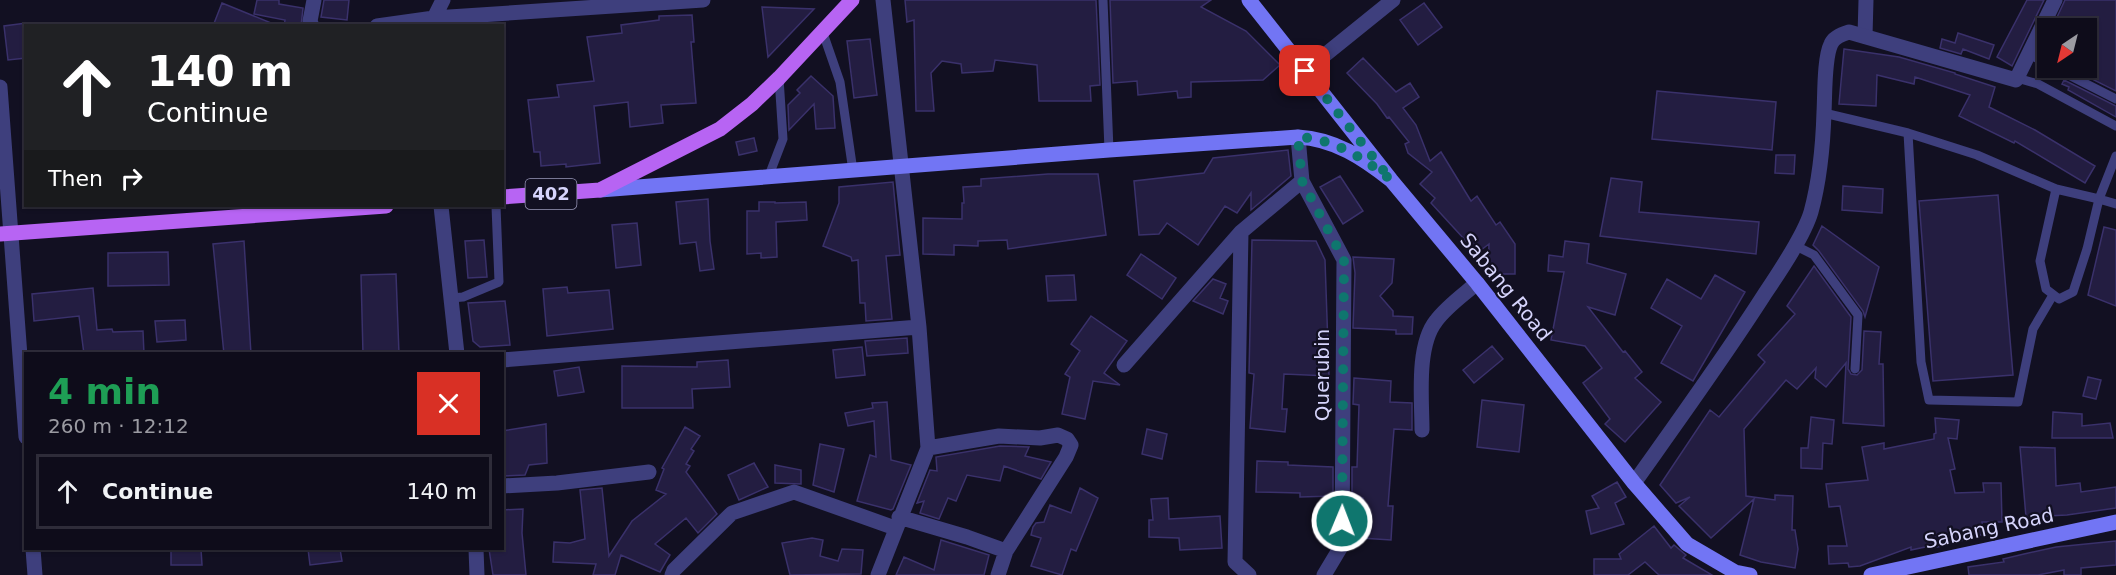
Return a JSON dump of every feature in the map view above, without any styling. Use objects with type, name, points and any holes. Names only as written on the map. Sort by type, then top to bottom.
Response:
[{"type":"main road","points":[[600,190],[720,129],[752,104],[779,78],[852,0]]},
{"type":"main road","name":"Sabang Road","points":[[1249,0],[1391,180],[1477,283],[1634,483],[1687,544],[1735,572],[1750,575]]},
{"type":"main road","name":"402","points":[[504,197],[1298,137],[1318,140],[1349,150],[1391,180]]},
{"type":"main road","points":[[5,234],[373,207]]},
{"type":"main road","name":"Sabang Road","points":[[1871,575],[2116,522]]},
{"type":"street","points":[[311,24],[314,0]]},
{"type":"street","points":[[434,22],[443,0]]},
{"type":"street","points":[[406,24],[703,0]]},
{"type":"street","points":[[878,575],[928,448],[918,327],[883,0]]},
{"type":"street","points":[[1305,71],[1393,0]]},
{"type":"street","points":[[1865,36],[1866,0]]},
{"type":"street","points":[[1634,483],[1769,288],[1810,215],[1818,186],[1826,78],[1831,44],[1839,35],[1849,32],[2016,80],[2055,0]]},
{"type":"street","points":[[0,87],[5,234],[24,399]]},
{"type":"street","points":[[1124,364],[1241,232],[1302,181],[1298,137]]},
{"type":"street","name":"Querubin","points":[[1302,181],[1344,260],[1342,545],[1324,575]]},
{"type":"street","points":[[441,207],[457,352]]},
{"type":"street","points":[[1241,232],[1235,561],[1249,575]]},
{"type":"street","points":[[1422,430],[1423,364],[1427,341],[1435,322],[1477,283]]},
{"type":"street","points":[[504,360],[918,327]]},
{"type":"street","points":[[928,448],[999,436],[1040,438],[1058,435],[1067,439],[1071,445],[1066,458],[1006,551],[998,575]]},
{"type":"street","points":[[504,486],[557,483],[649,472]]},
{"type":"street","points":[[672,575],[674,570],[732,513],[794,492],[897,523],[967,537],[1006,551]]},
{"type":"street","points":[[33,550],[35,575]]},
{"type":"street","points":[[476,550],[477,575]]},
{"type":"lane","points":[[1103,0],[1109,150]]},
{"type":"lane","points":[[823,33],[840,82],[853,171]]},
{"type":"lane","points":[[2029,54],[2037,58]]},
{"type":"lane","points":[[768,178],[783,139],[779,78]]},
{"type":"lane","points":[[2017,78],[2038,84],[2116,126]]},
{"type":"lane","points":[[2075,78],[2116,99]]},
{"type":"lane","points":[[1824,113],[1908,133],[1977,155],[2056,189],[2116,204]]},
{"type":"lane","points":[[1908,133],[1921,362],[1929,400],[2018,402],[2033,329],[2054,295]]},
{"type":"lane","points":[[2056,189],[2040,261],[2046,290],[2059,299],[2073,292],[2087,249],[2099,199],[2116,156]]},
{"type":"lane","points":[[451,298],[463,297],[499,282],[496,207]]},
{"type":"lane","points":[[1794,245],[1814,255],[1858,315],[1856,369]]},
{"type":"building","points":[[257,0],[279,0],[279,4],[303,8],[301,24],[284,24],[285,20],[254,14]]},
{"type":"building","points":[[324,0],[349,0],[347,20],[321,17]]},
{"type":"building","points":[[905,0],[1096,0],[1100,85],[1090,86],[1091,101],[1039,101],[1037,65],[995,60],[993,71],[962,73],[961,64],[942,61],[931,73],[934,111],[916,111],[914,20],[907,22]]},
{"type":"building","points":[[1110,0],[1211,0],[1201,7],[1246,31],[1280,65],[1263,80],[1191,82],[1191,97],[1178,98],[1177,91],[1138,95],[1137,81],[1113,83]]},
{"type":"building","points":[[2027,0],[2044,0],[2012,66],[1997,57]]},
{"type":"building","points":[[2065,0],[2116,0],[2116,91],[2090,78],[2097,78],[2097,18],[2057,18]]},
{"type":"building","points":[[222,3],[274,24],[214,24]]},
{"type":"building","points":[[1424,3],[1442,27],[1418,45],[1400,20]]},
{"type":"building","points":[[762,7],[814,9],[768,57]]},
{"type":"building","points":[[692,15],[694,42],[691,42],[696,103],[661,105],[663,123],[630,127],[628,102],[594,106],[600,163],[566,167],[566,164],[541,166],[540,152],[534,152],[528,100],[559,97],[557,85],[594,81],[587,37],[622,33],[621,25],[659,20],[659,16]]},
{"type":"building","points":[[26,23],[24,24],[24,58],[8,60],[4,26]]},
{"type":"building","points":[[1958,33],[1994,45],[1989,59],[1963,49],[1961,54],[1940,48],[1942,39],[1955,43]]},
{"type":"building","points":[[870,39],[877,95],[854,98],[847,41]]},
{"type":"building","points":[[1844,49],[1899,57],[1995,87],[1989,107],[2035,130],[2095,166],[2085,183],[2015,141],[2014,143],[1959,116],[1970,95],[1915,77],[1914,84],[1877,75],[1876,106],[1839,104]]},
{"type":"building","points":[[1363,58],[1396,92],[1410,83],[1419,97],[1403,108],[1416,125],[1430,161],[1441,152],[1471,201],[1477,196],[1496,225],[1500,222],[1515,244],[1515,274],[1488,274],[1489,244],[1477,253],[1431,203],[1435,198],[1420,184],[1432,172],[1408,153],[1405,144],[1409,142],[1389,117],[1387,118],[1377,104],[1347,73]]},
{"type":"building","points":[[811,76],[833,96],[835,128],[816,129],[814,104],[789,130],[788,105],[800,93],[797,90]]},
{"type":"building","points":[[2064,80],[2116,106],[2116,117],[2068,90],[2069,87],[2062,84]]},
{"type":"building","points":[[1657,91],[1776,102],[1772,150],[1652,139]]},
{"type":"building","points":[[754,138],[757,151],[739,155],[736,142]]},
{"type":"building","points":[[1288,150],[1291,176],[1251,210],[1251,193],[1237,213],[1225,206],[1198,245],[1167,223],[1159,234],[1139,235],[1134,181],[1204,173],[1213,158]]},
{"type":"building","points":[[1776,155],[1795,155],[1794,174],[1775,173]]},
{"type":"building","points":[[1048,174],[1098,174],[1106,235],[1008,249],[1007,240],[978,241],[978,246],[954,245],[954,255],[923,254],[923,218],[962,219],[963,187],[981,186],[981,179]]},
{"type":"building","points":[[1340,176],[1363,211],[1343,224],[1320,187]]},
{"type":"building","points":[[1611,178],[1642,182],[1639,212],[1759,222],[1756,254],[1600,236]]},
{"type":"building","points":[[893,182],[900,255],[886,256],[892,319],[866,321],[865,303],[860,303],[858,260],[852,261],[851,257],[823,246],[839,203],[839,187]]},
{"type":"building","points":[[1843,186],[1883,189],[1882,213],[1842,210]]},
{"type":"building","points":[[1998,195],[2013,375],[1933,381],[1919,201]]},
{"type":"building","points":[[708,199],[714,269],[700,271],[696,242],[680,244],[676,202]]},
{"type":"building","points":[[759,202],[806,202],[807,220],[776,222],[777,257],[761,258],[761,253],[747,254],[747,211],[759,211]]},
{"type":"building","points":[[637,223],[641,265],[616,268],[612,225]]},
{"type":"building","points":[[1822,226],[1879,267],[1865,317],[1863,311],[1813,245]]},
{"type":"building","points":[[2104,227],[2116,230],[2116,306],[2088,295]]},
{"type":"building","points":[[484,240],[487,277],[468,278],[465,241]]},
{"type":"building","points":[[1252,240],[1316,241],[1325,260],[1329,376],[1284,374],[1282,409],[1287,409],[1285,432],[1250,428],[1254,374],[1249,373]]},
{"type":"building","points":[[244,241],[251,352],[224,352],[213,244]]},
{"type":"building","points":[[1565,241],[1589,244],[1587,263],[1626,274],[1615,315],[1588,307],[1623,352],[1625,351],[1642,372],[1635,378],[1661,402],[1625,442],[1605,424],[1610,419],[1583,383],[1602,368],[1585,346],[1551,340],[1564,272],[1548,271],[1549,255],[1563,257]]},
{"type":"building","points":[[168,252],[169,285],[108,286],[108,253]]},
{"type":"building","points":[[1141,254],[1176,278],[1162,299],[1127,275]]},
{"type":"building","points":[[1353,257],[1394,259],[1392,283],[1380,296],[1393,311],[1393,316],[1413,317],[1412,334],[1396,334],[1396,330],[1353,328],[1355,273]]},
{"type":"building","points":[[1814,266],[1851,317],[1848,369],[1851,374],[1857,375],[1862,370],[1864,331],[1881,332],[1879,364],[1883,364],[1884,426],[1843,423],[1846,363],[1826,387],[1815,378],[1816,368],[1797,389],[1786,380],[1744,429],[1746,496],[1775,500],[1775,495],[1793,496],[1792,530],[1795,530],[1798,549],[1795,568],[1761,562],[1740,555],[1754,499],[1711,538],[1679,506],[1690,497],[1676,503],[1660,485],[1710,410],[1719,417],[1765,362],[1758,355],[1795,314],[1787,306]]},
{"type":"building","points":[[396,274],[399,352],[363,352],[361,275]]},
{"type":"building","points":[[1074,275],[1076,300],[1048,301],[1046,276]]},
{"type":"building","points":[[1715,275],[1745,292],[1693,381],[1661,363],[1682,326],[1651,308],[1667,279],[1701,299]]},
{"type":"building","points":[[1213,279],[1226,284],[1220,298],[1228,301],[1223,314],[1193,301]]},
{"type":"building","points":[[567,287],[568,293],[609,290],[613,329],[547,336],[543,289]]},
{"type":"building","points":[[93,288],[97,330],[143,331],[144,352],[84,352],[79,316],[34,321],[32,294]]},
{"type":"building","points":[[505,301],[510,345],[480,347],[473,341],[468,303]]},
{"type":"building","points":[[1091,316],[1127,341],[1104,373],[1120,385],[1093,381],[1085,419],[1062,414],[1070,377],[1065,374],[1080,351],[1071,344]]},
{"type":"building","points":[[185,320],[186,340],[157,342],[155,321]]},
{"type":"building","points":[[907,338],[908,353],[867,356],[865,341]]},
{"type":"building","points":[[1492,346],[1503,359],[1474,383],[1463,370]]},
{"type":"building","points":[[862,347],[865,375],[836,378],[833,350]]},
{"type":"building","points":[[728,360],[730,387],[692,389],[693,408],[622,408],[622,366],[697,367],[697,362]]},
{"type":"building","points":[[579,367],[584,392],[558,396],[554,371]]},
{"type":"building","points":[[2088,377],[2101,380],[2096,399],[2083,396]]},
{"type":"building","points":[[1354,378],[1391,381],[1390,402],[1412,403],[1412,430],[1394,429],[1388,506],[1393,506],[1391,540],[1361,538],[1363,498],[1352,497],[1352,467],[1357,467],[1359,405],[1353,404]]},
{"type":"building","points":[[1482,400],[1524,405],[1519,452],[1477,447]]},
{"type":"building","points":[[887,402],[891,460],[911,465],[891,510],[857,501],[870,455],[876,457],[874,421],[848,426],[845,413],[873,408],[872,403]]},
{"type":"building","points":[[2053,412],[2082,414],[2082,426],[2110,423],[2113,438],[2052,438]]},
{"type":"building","points":[[1811,417],[1834,420],[1832,444],[1823,443],[1822,469],[1801,468],[1801,448],[1808,448]]},
{"type":"building","points":[[1935,418],[1959,420],[1957,439],[1948,438],[1955,469],[1950,470],[1955,493],[1984,492],[1983,483],[2001,483],[2002,522],[1982,522],[1983,535],[1962,535],[1964,540],[1930,549],[1930,546],[1911,550],[1911,547],[1860,566],[1849,567],[1848,563],[1829,564],[1828,546],[1847,546],[1840,506],[1829,507],[1826,484],[1868,480],[1862,447],[1884,443],[1884,449],[1934,439]]},
{"type":"building","points":[[546,424],[547,463],[529,465],[525,475],[504,476],[504,431]]},
{"type":"building","points":[[685,427],[700,436],[691,449],[694,451],[686,464],[690,466],[686,472],[717,514],[698,533],[686,518],[655,544],[670,555],[660,572],[621,555],[615,575],[593,575],[596,564],[553,562],[554,542],[570,543],[585,539],[580,490],[602,488],[609,556],[632,521],[666,494],[656,490],[664,469],[662,468]]},
{"type":"building","points":[[1147,429],[1167,434],[1162,459],[1142,454]]},
{"type":"building","points":[[820,444],[844,449],[834,492],[813,485]]},
{"type":"building","points":[[1000,446],[1029,447],[1025,456],[1051,462],[1041,479],[1004,466],[1000,481],[967,475],[956,501],[948,498],[939,519],[920,513],[924,501],[917,503],[930,470],[937,471],[936,457]]},
{"type":"building","points":[[2020,447],[2055,448],[2056,486],[2080,483],[2081,492],[2116,487],[2116,508],[2067,515],[2026,517]]},
{"type":"building","points":[[1257,461],[1333,467],[1333,496],[1300,497],[1300,493],[1256,492]]},
{"type":"building","points":[[754,463],[768,487],[739,500],[728,475]]},
{"type":"building","points":[[775,465],[801,470],[801,484],[775,483]]},
{"type":"building","points":[[1617,482],[1626,497],[1615,503],[1624,524],[1591,534],[1586,511],[1599,508],[1592,496]]},
{"type":"building","points":[[1080,488],[1098,498],[1076,551],[1071,549],[1062,575],[1031,566],[1041,538],[1031,535],[1033,527],[1036,523],[1044,522],[1050,505],[1071,513]]},
{"type":"building","points":[[1168,498],[1169,519],[1220,516],[1222,548],[1180,550],[1179,538],[1149,537],[1149,520],[1153,520],[1151,499]]},
{"type":"building","points":[[523,509],[522,533],[526,575],[493,575],[489,550],[504,550],[504,510]]},
{"type":"building","points":[[1654,526],[1671,548],[1674,545],[1686,555],[1683,558],[1712,575],[1659,575],[1645,562],[1628,575],[1594,575],[1594,559],[1621,559],[1619,554]]},
{"type":"building","points":[[812,538],[823,540],[820,556],[838,561],[842,549],[863,550],[861,574],[790,575],[782,543]]},
{"type":"building","points":[[941,540],[989,555],[984,575],[896,575],[904,557],[934,570]]},
{"type":"building","points":[[2116,541],[2116,565],[2081,568],[2081,575],[2064,575],[2064,570],[2038,575],[1969,575],[1968,567],[2004,562],[2003,559],[2024,554],[2056,547]]},
{"type":"building","points":[[171,550],[201,550],[202,565],[171,565]]},
{"type":"building","points":[[308,550],[340,550],[342,561],[310,565]]},
{"type":"route","points":[[1305,71],[1391,180],[1349,150],[1318,140],[1298,137],[1302,181],[1344,260],[1342,521]]}]
